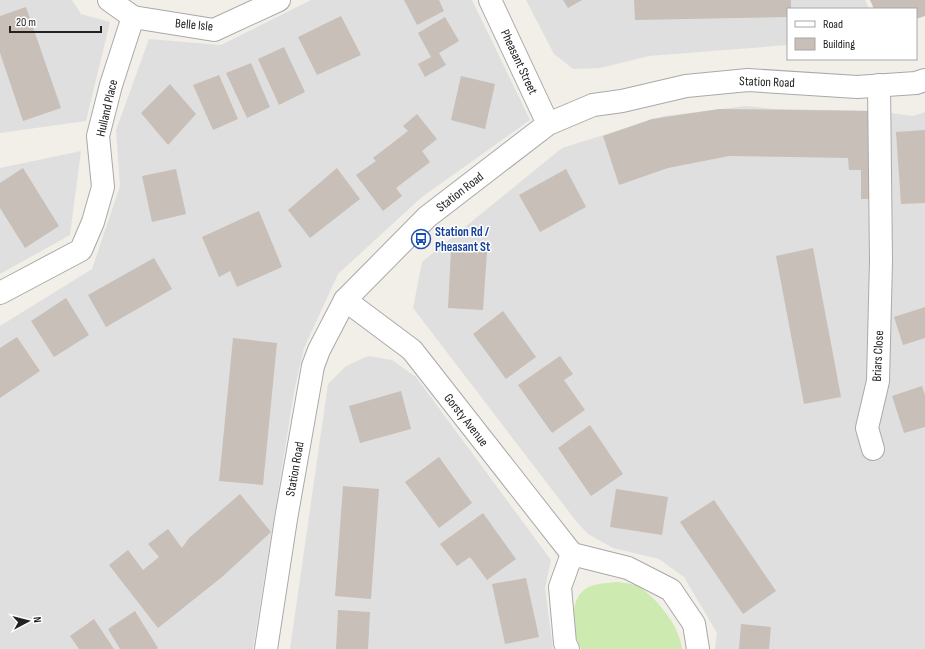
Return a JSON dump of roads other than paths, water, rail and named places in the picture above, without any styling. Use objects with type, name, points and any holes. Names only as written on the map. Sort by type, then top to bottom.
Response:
[{"type":"street","name":"Belle Isle","points":[[109,0],[133,17],[214,30],[279,0]]},
{"type":"street","name":"Pheasant Street","points":[[490,0],[548,124]]},
{"type":"street","name":"Hulland Place","points":[[0,293],[81,250],[93,222],[103,187],[98,136],[133,17]]},
{"type":"street","name":"Station Road","points":[[266,649],[286,519],[314,366],[319,350],[345,300],[427,217],[548,124],[593,105],[622,101],[686,86],[748,80],[857,87],[916,83],[925,80]]},
{"type":"street","name":"Briars Close","points":[[873,449],[867,428],[878,381],[881,261],[879,85]]},
{"type":"street","name":"Gorsty Avenue","points":[[345,300],[412,350],[572,554]]},
{"type":"street","points":[[568,649],[565,643],[560,587],[572,554],[628,568],[671,590],[694,624],[698,649]]},
{"type":"place","name":"Station Rd / Pheasant St","points":[[421,239]]}]
